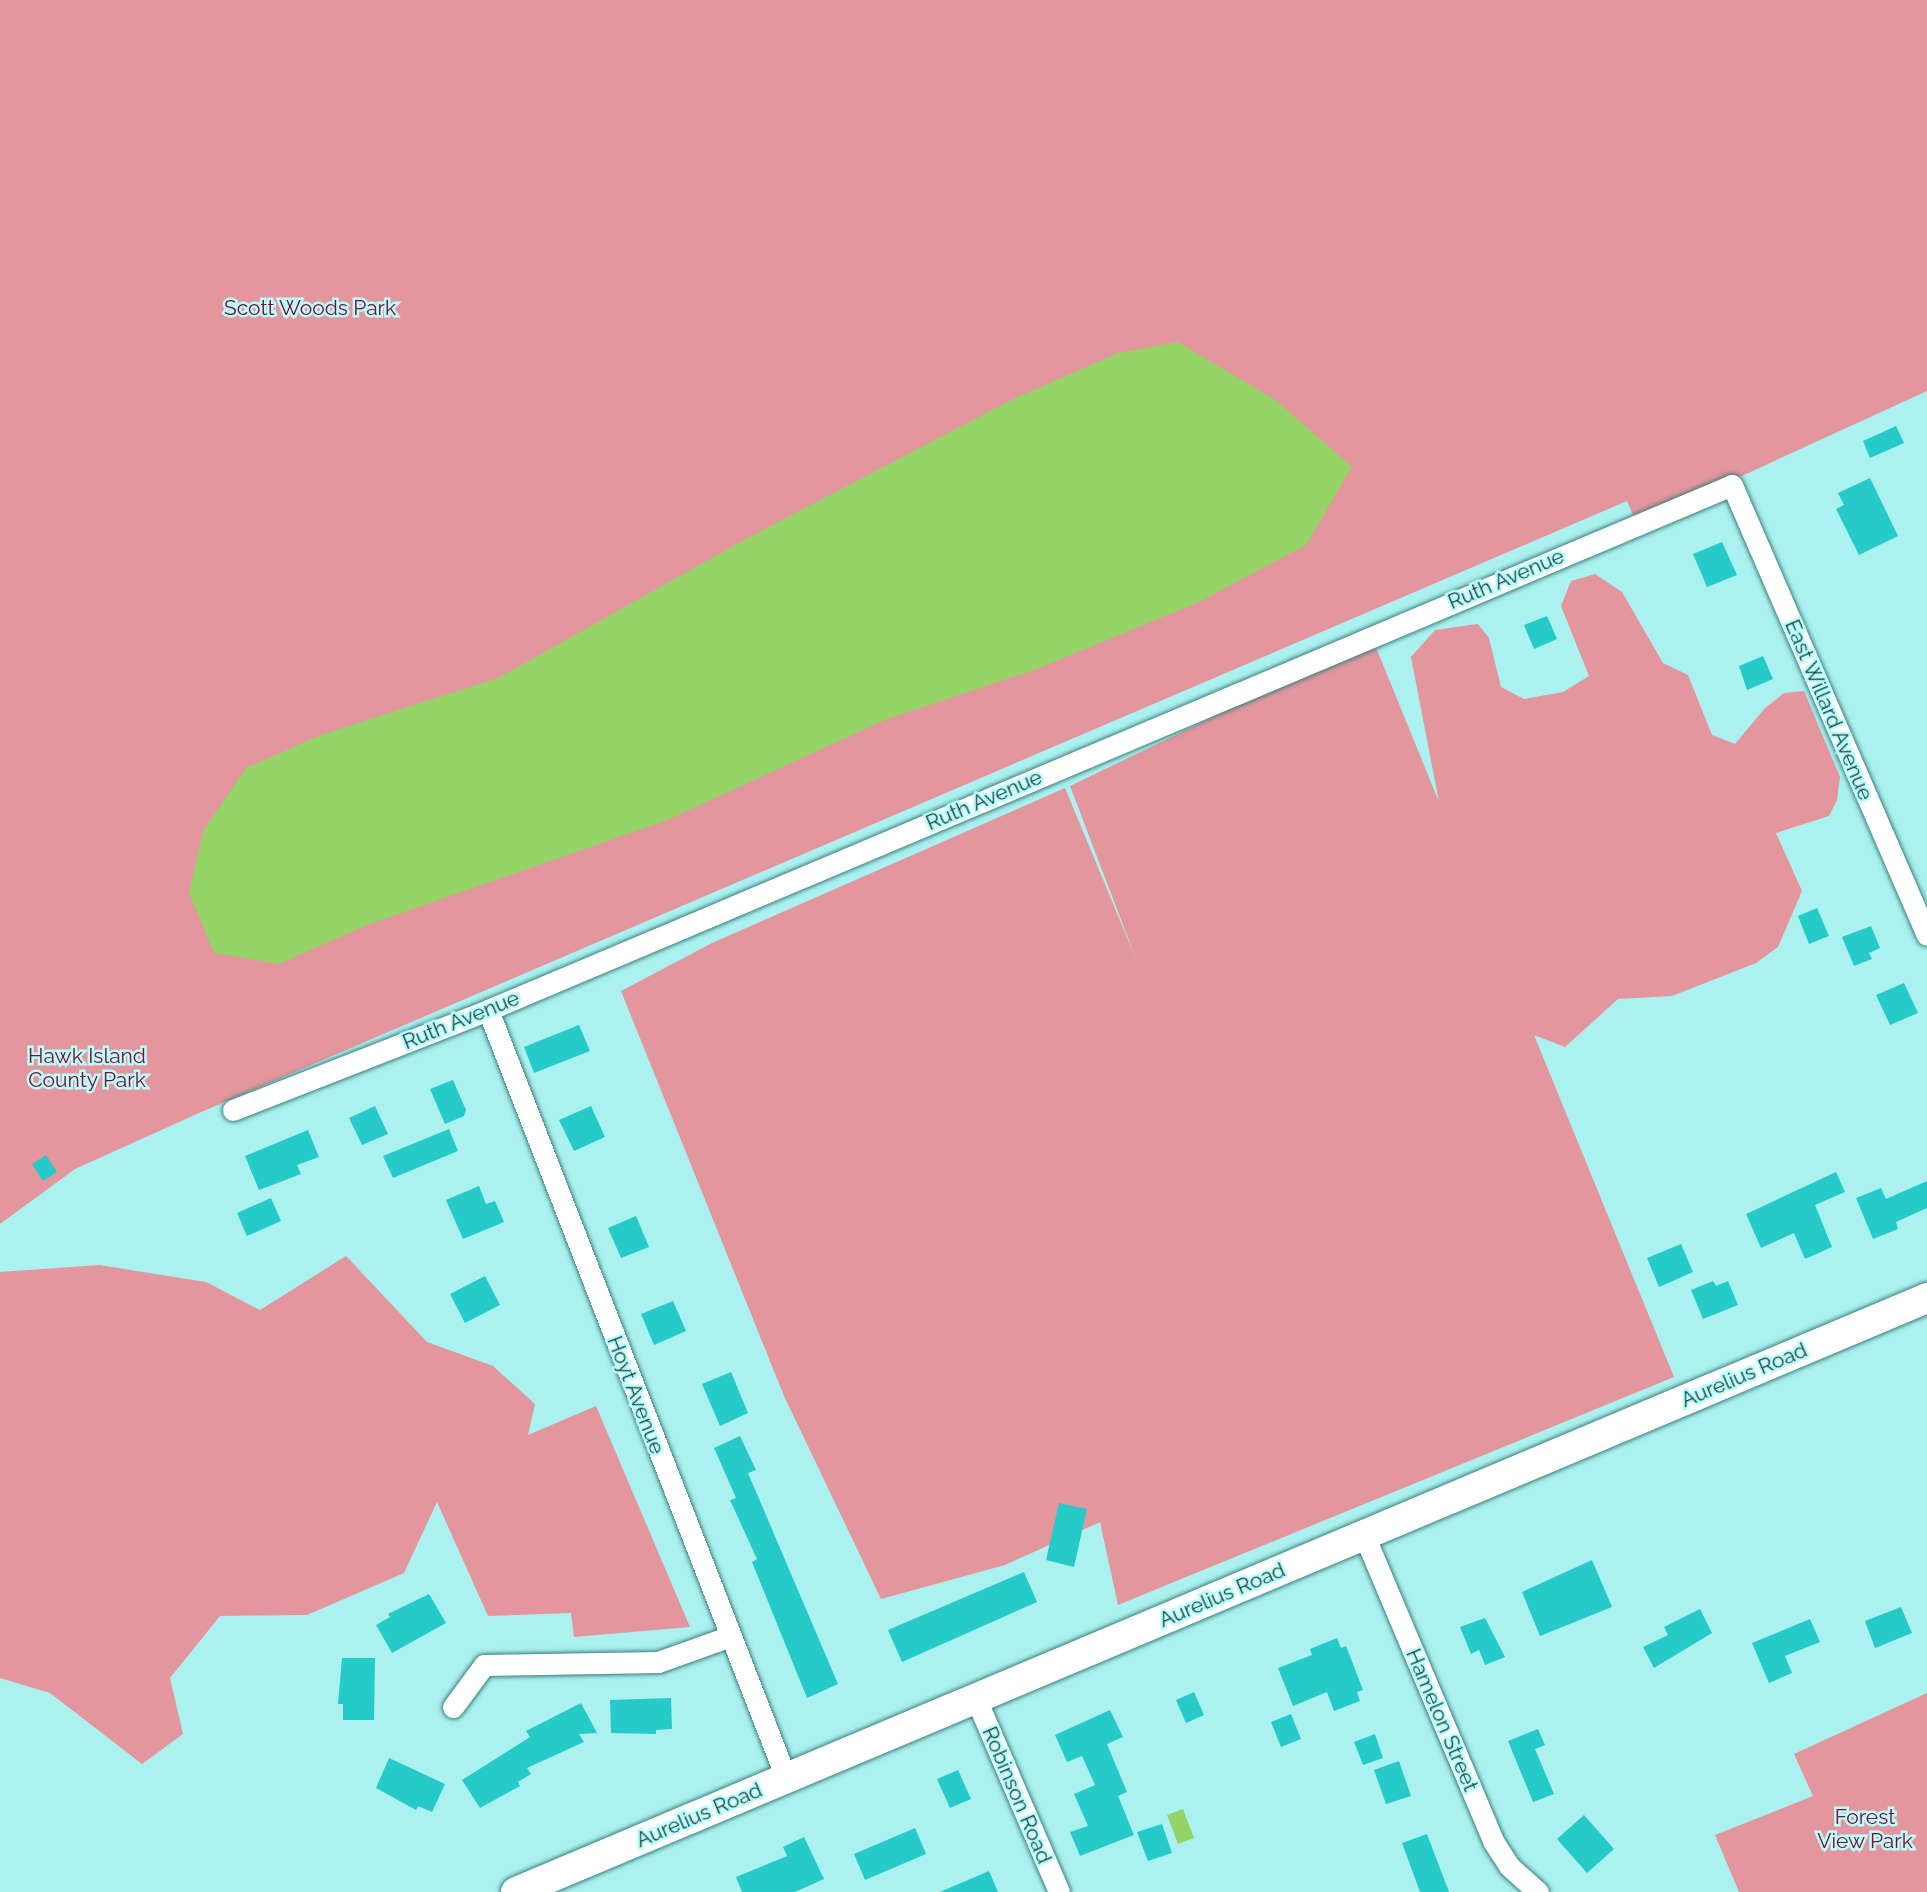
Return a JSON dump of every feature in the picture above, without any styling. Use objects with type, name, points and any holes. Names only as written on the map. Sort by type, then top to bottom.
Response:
[{"type":"street","name":"East Willard Avenue","points":[[1732,485],[1927,935]]},
{"type":"street","name":"Ruth Avenue","points":[[233,1110],[488,1010],[1732,485]]},
{"type":"street","name":"Hoyt Avenue","points":[[488,1010],[786,1779]]},
{"type":"street","name":"Aurelius Road","points":[[516,1892],[1927,1298]]},
{"type":"street","name":"Hamelon Street","points":[[1364,1535],[1493,1841],[1510,1867],[1538,1892]]},
{"type":"street","points":[[453,1707],[484,1665],[658,1662],[729,1637]]},
{"type":"street","name":"Robinson Road","points":[[976,1699],[1059,1892]]},
{"type":"green space","points":[[0,0],[1927,0],[1927,391],[1637,524],[1627,501],[199,1113],[75,1169],[0,1224]]},
{"type":"green space","points":[[1595,574],[1622,592],[1663,663],[1688,675],[1712,735],[1735,744],[1765,708],[1784,693],[1804,691],[1840,777],[1837,800],[1829,816],[1776,833],[1802,891],[1778,947],[1756,963],[1672,996],[1618,999],[1565,1047],[1534,1035],[1674,1377],[1118,1605],[1100,1522],[1005,1565],[881,1599],[784,1396],[621,991],[712,943],[1065,788],[1136,959],[1070,786],[1373,640],[1439,802],[1411,657],[1435,630],[1478,624],[1489,638],[1501,687],[1524,699],[1563,692],[1589,676],[1561,606],[1571,581]]},
{"type":"green space","points":[[346,1256],[427,1342],[493,1366],[535,1404],[528,1435],[596,1406],[690,1627],[574,1637],[571,1613],[488,1616],[437,1502],[404,1573],[307,1615],[220,1616],[170,1678],[183,1734],[142,1764],[50,1693],[0,1678],[0,1272],[99,1265],[206,1282],[260,1310]]},
{"type":"green space","name":"Forest View Park","points":[[1927,1693],[1927,1892],[1739,1892],[1715,1835],[1813,1796],[1794,1754]]},
{"type":"shaded area","points":[[1178,342],[1277,401],[1352,467],[1306,545],[1199,602],[1037,669],[887,719],[665,821],[367,925],[279,964],[214,953],[189,893],[203,831],[246,768],[321,735],[498,678],[742,541],[1013,399],[1118,353]]},
{"type":"shaded area","points":[[1183,1809],[1194,1838],[1178,1844],[1167,1815]]},
{"type":"building","points":[[1896,426],[1904,443],[1870,458],[1863,441]]},
{"type":"building","points":[[1870,478],[1898,536],[1859,555],[1836,509],[1844,505],[1838,493]]},
{"type":"building","points":[[1722,542],[1737,575],[1707,587],[1693,554]]},
{"type":"building","points":[[1547,616],[1557,639],[1534,649],[1524,625]]},
{"type":"building","points":[[1763,656],[1773,679],[1747,690],[1739,666]]},
{"type":"building","points":[[1817,908],[1829,936],[1809,944],[1798,916]]},
{"type":"building","points":[[1871,926],[1880,948],[1869,953],[1872,959],[1854,966],[1842,937]]},
{"type":"building","points":[[1904,983],[1918,1013],[1890,1025],[1876,995]]},
{"type":"building","points":[[579,1025],[590,1051],[534,1073],[524,1047]]},
{"type":"building","points":[[453,1080],[466,1110],[464,1116],[445,1124],[430,1089]]},
{"type":"building","points":[[375,1106],[388,1134],[362,1145],[349,1118]]},
{"type":"building","points":[[591,1106],[605,1137],[574,1151],[559,1120]]},
{"type":"building","points":[[449,1129],[458,1151],[393,1178],[383,1156]]},
{"type":"building","points":[[308,1130],[319,1157],[297,1165],[301,1174],[259,1190],[245,1156]]},
{"type":"building","points":[[46,1155],[57,1172],[43,1181],[32,1164]]},
{"type":"building","points":[[1836,1172],[1845,1192],[1815,1205],[1832,1247],[1805,1259],[1794,1233],[1761,1248],[1746,1214]]},
{"type":"building","points":[[1927,1181],[1927,1208],[1896,1222],[1898,1229],[1873,1239],[1856,1198],[1881,1188],[1886,1199]]},
{"type":"building","points":[[479,1186],[486,1204],[495,1201],[504,1222],[463,1239],[446,1200]]},
{"type":"building","points":[[271,1198],[281,1221],[247,1236],[237,1213]]},
{"type":"building","points":[[636,1216],[649,1247],[621,1258],[608,1228]]},
{"type":"building","points":[[1681,1244],[1693,1272],[1659,1287],[1647,1258]]},
{"type":"building","points":[[485,1276],[500,1305],[465,1323],[450,1294]]},
{"type":"building","points":[[1713,1281],[1716,1286],[1728,1281],[1738,1305],[1703,1319],[1691,1290]]},
{"type":"building","points":[[673,1301],[686,1331],[654,1345],[641,1314]]},
{"type":"building","points":[[731,1372],[748,1413],[720,1426],[702,1384]]},
{"type":"building","points":[[740,1436],[756,1470],[748,1473],[838,1684],[807,1698],[752,1562],[757,1559],[730,1500],[736,1498],[714,1448]]},
{"type":"building","points":[[1059,1503],[1087,1509],[1074,1567],[1046,1560]]},
{"type":"building","points":[[1592,1560],[1612,1607],[1540,1636],[1522,1592]]},
{"type":"building","points":[[1024,1572],[1037,1602],[902,1662],[888,1630]]},
{"type":"building","points":[[429,1594],[446,1623],[392,1653],[376,1625],[390,1617],[388,1614]]},
{"type":"building","points":[[1901,1607],[1912,1633],[1875,1648],[1865,1621]]},
{"type":"building","points":[[1700,1609],[1712,1633],[1654,1668],[1643,1647],[1668,1635],[1664,1627]]},
{"type":"building","points":[[1485,1618],[1505,1657],[1485,1665],[1479,1650],[1471,1654],[1460,1627]]},
{"type":"building","points":[[1810,1619],[1820,1642],[1785,1656],[1792,1673],[1769,1683],[1752,1643]]},
{"type":"building","points":[[1337,1638],[1341,1648],[1346,1646],[1363,1690],[1357,1692],[1360,1701],[1334,1711],[1327,1692],[1293,1706],[1278,1668],[1312,1655],[1310,1649]]},
{"type":"building","points":[[342,1658],[375,1658],[374,1720],[343,1720],[343,1704],[338,1704]]},
{"type":"building","points":[[1194,1692],[1204,1715],[1186,1723],[1176,1700]]},
{"type":"building","points":[[671,1698],[672,1729],[656,1730],[656,1734],[611,1733],[610,1700]]},
{"type":"building","points":[[581,1703],[597,1733],[579,1734],[584,1742],[527,1768],[531,1774],[518,1782],[520,1786],[480,1808],[462,1780],[530,1737],[526,1731]]},
{"type":"building","points":[[1110,1710],[1123,1737],[1107,1744],[1127,1792],[1118,1796],[1134,1835],[1080,1856],[1070,1832],[1088,1826],[1074,1794],[1095,1785],[1082,1756],[1067,1762],[1055,1735]]},
{"type":"building","points":[[1291,1714],[1301,1739],[1281,1747],[1271,1722]]},
{"type":"building","points":[[1538,1729],[1545,1745],[1535,1749],[1554,1794],[1533,1802],[1508,1741]]},
{"type":"building","points":[[1375,1734],[1383,1758],[1363,1765],[1354,1742]]},
{"type":"building","points":[[389,1758],[445,1784],[432,1812],[418,1806],[416,1810],[376,1788]]},
{"type":"building","points":[[1399,1761],[1411,1796],[1386,1804],[1374,1770]]},
{"type":"building","points":[[958,1770],[971,1799],[950,1808],[937,1779]]},
{"type":"building","points":[[1584,1815],[1614,1849],[1587,1873],[1557,1839]]},
{"type":"building","points":[[1162,1824],[1172,1853],[1148,1861],[1137,1832]]},
{"type":"building","points":[[915,1828],[926,1854],[865,1880],[854,1854]]},
{"type":"building","points":[[1427,1834],[1449,1892],[1420,1892],[1402,1843]]},
{"type":"building","points":[[804,1837],[824,1879],[795,1892],[742,1892],[736,1877],[787,1856],[783,1847]]},
{"type":"building","points":[[989,1871],[998,1892],[940,1892]]},
{"type":"park label","name":"Scott Woods Park","points":[[310,308]]},
{"type":"park label","name":"Hawk Island County Park","points":[[87,1068]]}]
